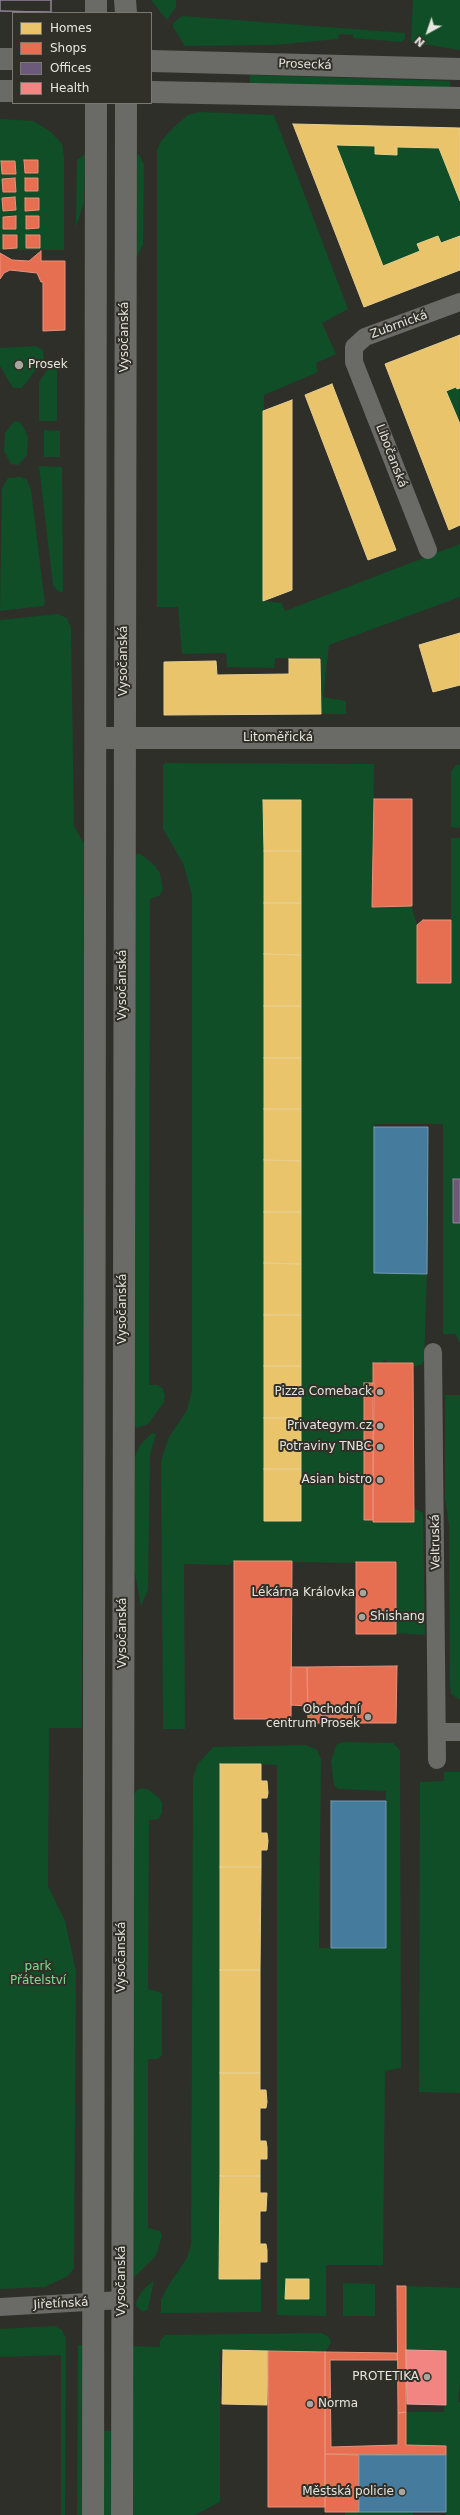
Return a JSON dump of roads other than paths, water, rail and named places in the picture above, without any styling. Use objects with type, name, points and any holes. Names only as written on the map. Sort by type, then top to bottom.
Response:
[{"type":"main road","points":[[96,0],[96,12]]},
{"type":"main road","points":[[126,0],[126,12]]},
{"type":"main road","points":[[0,59],[12,59]]},
{"type":"main road","name":"Prosecká","points":[[152,61],[460,69]]},
{"type":"main road","points":[[0,91],[12,91]]},
{"type":"main road","points":[[152,92],[460,98]]},
{"type":"main road","points":[[93,2515],[96,104]]},
{"type":"main road","name":"Vysočanská","points":[[122,2515],[126,104]]},
{"type":"main road","name":"Litoměřická","points":[[96,738],[460,738]]},
{"type":"street","name":"Zubrnická","points":[[354,362],[354,347],[365,337],[460,302]]},
{"type":"street","name":"Libočanská","points":[[354,362],[428,550]]},
{"type":"street","name":"Veltruská","points":[[433,1352],[439,1732],[437,1760]]},
{"type":"street","points":[[439,1732],[460,1732]]},
{"type":"street","name":"Jiřetínská","points":[[0,2307],[122,2300]]},
{"type":"place","name":"Prosek","points":[[19,365]]},
{"type":"place","name":"Pizza Comeback","points":[[380,1392]]},
{"type":"place","name":"Privategym.cz","points":[[380,1426]]},
{"type":"place","name":"Potraviny TNBC","points":[[380,1447]]},
{"type":"place","name":"Asian bistro","points":[[380,1480]]},
{"type":"place","name":"Lékárna Královka","points":[[363,1593]]},
{"type":"place","name":"Shishang","points":[[362,1617]]},
{"type":"place","name":"Obchodní centrum Prosek","points":[[368,1717]]},
{"type":"place","name":"PROTETIKA","points":[[427,2377]]},
{"type":"place","name":"Norma","points":[[310,2404]]},
{"type":"place","name":"Městská policie","points":[[402,2492]]},
{"type":"park label","name":"park Přátelství","points":[[38,1974]]}]
